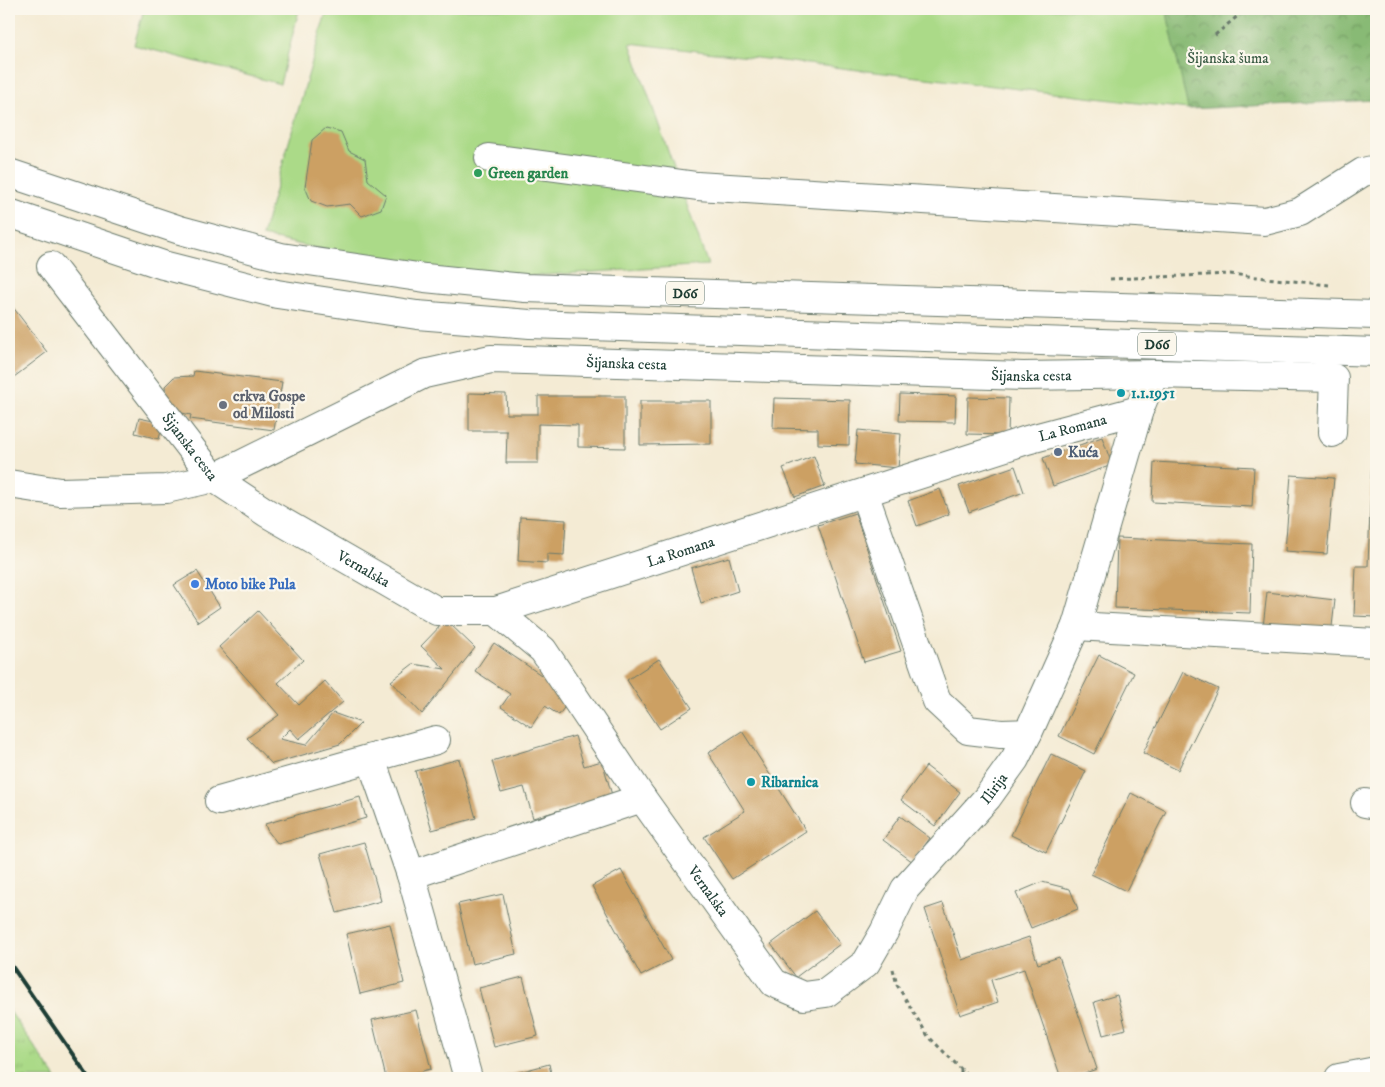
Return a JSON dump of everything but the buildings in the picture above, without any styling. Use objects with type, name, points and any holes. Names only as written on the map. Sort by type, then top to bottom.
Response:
[{"type":"street","points":[[489,158],[697,186],[1265,221],[1300,212],[1363,172],[1376,170]]},
{"type":"street","name":"D66","points":[[9,173],[180,230],[282,257],[425,278],[535,288],[1376,315]]},
{"type":"street","name":"D66","points":[[9,213],[163,264],[277,294],[417,315],[530,324],[1376,352]]},
{"type":"street","name":"Šijanska cesta","points":[[51,266],[214,478],[424,374],[491,359],[1023,376],[1154,374],[1334,378],[1332,433]]},
{"type":"street","points":[[1139,410],[1154,374]]},
{"type":"street","name":"La Romana","points":[[496,611],[1027,440],[1139,410]]},
{"type":"street","name":"Ilirija","points":[[774,983],[804,996],[826,993],[866,963],[905,889],[987,798],[1015,758],[1076,626],[1139,410]]},
{"type":"street","points":[[9,484],[60,492],[166,488],[214,478]]},
{"type":"street","name":"Vernalska","points":[[214,478],[267,514],[437,611],[496,611],[543,650],[642,798],[774,983]]},
{"type":"street","points":[[864,492],[937,701],[968,730],[1001,734],[1028,733]]},
{"type":"street","points":[[1076,626],[1376,643]]},
{"type":"street","points":[[219,801],[436,740]]},
{"type":"street","points":[[371,759],[411,875],[468,1078]]},
{"type":"street","points":[[411,875],[642,798]]},
{"type":"street","points":[[1339,1078],[1376,1071]]},
{"type":"path","points":[[1215,35],[1246,9]]},
{"type":"path","points":[[1106,279],[1230,274],[1335,286]]},
{"type":"path","points":[[884,932],[897,985],[928,1036],[970,1078]]},
{"type":"path","points":[[961,1069],[961,1078]]},
{"type":"green space","points":[[144,9],[299,10],[280,84],[134,45]]},
{"type":"green space","name":"Green garden","points":[[325,9],[1166,9],[1188,109],[630,43],[708,265],[512,277],[412,270],[262,236],[326,13]]},
{"type":"green space","name":"Šijanska šuma","points":[[1166,9],[1376,9],[1376,100],[1188,109]]},
{"type":"green space","points":[[9,1010],[56,1078],[9,1078]]},
{"type":"railway","points":[[9,962],[89,1078]]},
{"type":"place","name":"Green garden","points":[[478,173]]},
{"type":"place","name":"1.1.1951","points":[[1121,393]]},
{"type":"place","name":"crkva Gospe od Milosti","points":[[223,405]]},
{"type":"place","name":"Kuća","points":[[1058,452]]},
{"type":"place","name":"Moto bike Pula","points":[[195,584]]},
{"type":"place","name":"Ribarnica","points":[[751,782]]}]
